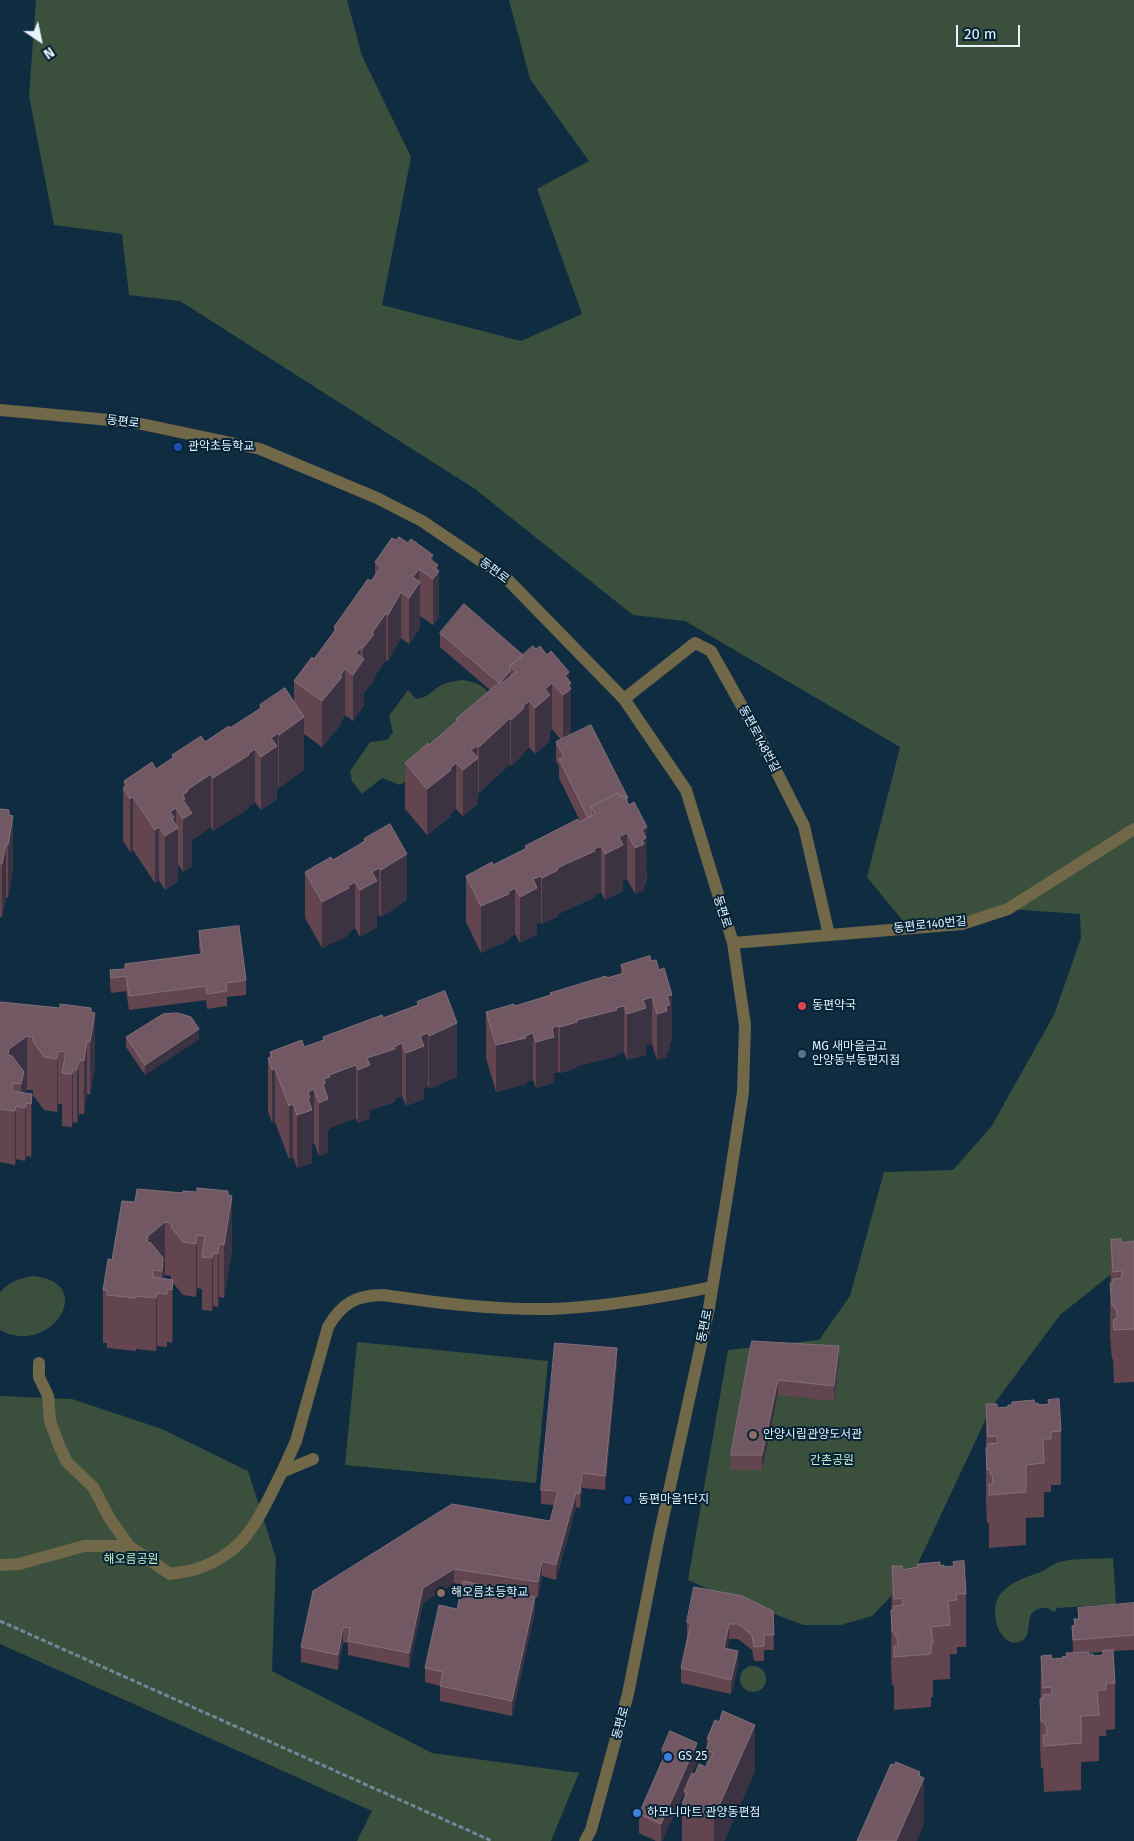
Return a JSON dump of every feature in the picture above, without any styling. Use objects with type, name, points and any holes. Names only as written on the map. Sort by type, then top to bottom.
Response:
[{"type":"street","name":"동편로","points":[[0,410],[132,422],[260,449],[377,498],[422,520],[506,578],[624,699],[686,790],[732,943],[745,1025],[742,1092],[712,1287],[628,1694],[586,1841]]},
{"type":"street","name":"동편로148번길","points":[[624,699],[695,642],[711,651],[758,733],[804,826],[829,935]]},
{"type":"street","name":"동편로140번길","points":[[732,943],[962,924],[1008,909],[1134,830]]},
{"type":"street","points":[[39,1363],[39,1376],[48,1396],[50,1421],[67,1462],[93,1486],[114,1526],[129,1546],[170,1574],[196,1569],[228,1555],[246,1537],[260,1517],[296,1441],[328,1326],[336,1313],[347,1304],[359,1298],[383,1295],[453,1305],[550,1309],[654,1299],[712,1287]]},
{"type":"street","points":[[282,1472],[313,1459]]},
{"type":"street","points":[[0,1565],[19,1564],[84,1546],[129,1546]]},
{"type":"path","points":[[0,1621],[492,1841]]},
{"type":"green space","name":"간촌공원","points":[[36,0],[347,0],[362,56],[411,157],[382,305],[521,341],[582,314],[537,189],[589,161],[530,79],[509,0],[1134,0],[1134,1256],[1060,1315],[991,1408],[914,1572],[872,1616],[841,1625],[803,1625],[688,1580],[728,1350],[819,1340],[850,1296],[884,1172],[953,1170],[991,1127],[1054,1015],[1081,938],[1080,914],[1007,909],[907,926],[867,877],[900,747],[685,621],[633,615],[475,489],[180,301],[129,295],[122,234],[54,225],[29,96]]},
{"type":"green space","points":[[463,680],[481,686],[493,700],[421,771],[400,785],[382,778],[362,794],[352,781],[350,771],[370,742],[387,740],[393,732],[389,716],[408,690],[416,699],[427,696],[436,688],[445,684]]},
{"type":"green space","points":[[33,1276],[53,1281],[63,1291],[65,1303],[60,1316],[50,1327],[36,1334],[19,1336],[0,1330],[0,1292],[15,1281]]},
{"type":"green space","points":[[357,1342],[548,1361],[536,1483],[345,1465]]},
{"type":"green space","name":"해오름공원","points":[[0,1396],[72,1399],[162,1429],[248,1471],[276,1558],[272,1671],[432,1753],[579,1773],[551,1841],[357,1841],[372,1811],[0,1644]]},
{"type":"green space","points":[[1113,1558],[1116,1604],[1057,1608],[1054,1612],[1048,1608],[1039,1608],[1031,1614],[1028,1633],[1024,1639],[1014,1643],[1002,1635],[997,1625],[995,1609],[997,1600],[1008,1587],[1043,1571],[1053,1564],[1078,1559]]},
{"type":"green space","points":[[753,1666],[762,1670],[766,1679],[762,1688],[753,1692],[744,1688],[740,1679],[744,1670]]},
{"type":"building","points":[[399,537],[408,543],[411,539],[433,555],[430,559],[438,565],[435,568],[439,571],[433,579],[419,569],[413,577],[420,582],[409,598],[401,592],[388,615],[386,613],[372,633],[374,634],[363,648],[360,648],[356,653],[364,659],[353,675],[345,669],[340,676],[342,677],[322,701],[294,681],[312,657],[314,659],[336,629],[334,627],[368,579],[371,581],[381,567],[375,562],[392,538],[396,540]]},
{"type":"building","points":[[464,604],[523,655],[510,666],[510,671],[499,683],[440,633]]},
{"type":"building","points":[[533,646],[536,649],[540,646],[547,655],[551,651],[569,672],[565,676],[571,683],[568,685],[571,689],[563,695],[552,683],[545,689],[550,695],[535,708],[529,701],[511,720],[510,718],[479,747],[477,746],[471,750],[478,758],[463,770],[456,763],[450,768],[451,770],[427,789],[405,763],[428,743],[429,745],[501,681],[502,683],[516,672],[510,666]]},
{"type":"building","points":[[285,688],[304,717],[279,735],[278,733],[271,738],[277,746],[261,757],[255,749],[249,755],[213,778],[211,774],[187,790],[183,795],[185,799],[183,800],[192,813],[183,819],[176,808],[170,812],[178,828],[165,836],[159,827],[155,830],[133,797],[130,799],[123,788],[127,786],[124,781],[152,762],[156,769],[174,757],[172,755],[201,736],[205,742],[229,726],[230,728],[261,708],[260,705]]},
{"type":"building","points":[[591,725],[628,798],[626,799],[624,795],[620,797],[618,793],[591,807],[591,816],[588,818],[559,759],[564,757],[556,742]]},
{"type":"building","points":[[618,793],[620,797],[624,795],[629,805],[634,802],[647,827],[642,830],[646,838],[642,840],[644,844],[635,848],[627,833],[619,837],[623,845],[605,854],[601,846],[594,849],[595,851],[557,868],[558,870],[542,878],[541,876],[533,879],[537,888],[520,897],[515,888],[508,892],[509,894],[481,906],[466,876],[492,862],[493,865],[527,848],[525,846],[578,819],[579,822],[595,814],[591,807]]},
{"type":"building","points":[[0,809],[9,810],[9,815],[13,816],[8,845],[6,844],[2,864],[0,864]]},
{"type":"building","points":[[390,824],[407,854],[381,870],[379,868],[372,872],[377,881],[360,890],[355,882],[348,886],[349,888],[322,902],[305,872],[331,857],[333,860]]},
{"type":"building","points":[[239,926],[246,980],[226,983],[227,991],[207,994],[206,986],[129,996],[126,976],[111,978],[110,970],[125,969],[125,964],[202,954],[199,931]]},
{"type":"building","points":[[650,956],[651,961],[656,960],[659,970],[664,968],[672,995],[667,996],[670,1005],[666,1006],[667,1011],[657,1014],[652,997],[643,1000],[646,1008],[627,1014],[624,1006],[616,1008],[617,1010],[552,1028],[554,1037],[536,1042],[533,1033],[525,1036],[526,1038],[496,1045],[486,1012],[514,1004],[515,1006],[606,976],[607,978],[624,973],[621,965]]},
{"type":"building","points":[[445,991],[457,1023],[429,1036],[428,1033],[420,1036],[424,1046],[406,1053],[402,1043],[394,1047],[395,1049],[367,1058],[370,1065],[358,1070],[356,1065],[329,1075],[330,1077],[324,1079],[325,1083],[323,1084],[328,1099],[319,1103],[314,1089],[308,1092],[310,1098],[308,1099],[312,1110],[297,1115],[293,1104],[289,1106],[275,1069],[272,1070],[268,1058],[272,1057],[270,1052],[302,1040],[304,1047],[324,1040],[323,1037],[382,1015],[383,1018],[418,1005],[417,1002]]},
{"type":"building","points":[[0,1002],[60,1008],[60,1004],[91,1008],[91,1012],[95,1013],[90,1042],[87,1041],[84,1061],[79,1060],[77,1070],[73,1069],[72,1074],[62,1073],[66,1052],[58,1051],[57,1059],[44,1057],[33,1041],[33,1037],[27,1036],[9,1049],[8,1055],[12,1056],[24,1072],[21,1084],[13,1083],[12,1091],[32,1094],[31,1104],[26,1103],[25,1108],[16,1106],[15,1111],[0,1109]]},
{"type":"building","points":[[178,1013],[191,1017],[199,1029],[145,1065],[126,1037],[163,1014]]},
{"type":"building","points":[[197,1188],[228,1191],[228,1195],[232,1196],[224,1245],[219,1244],[218,1254],[213,1253],[212,1258],[202,1257],[205,1236],[197,1235],[196,1244],[183,1242],[171,1227],[172,1223],[165,1222],[148,1236],[147,1242],[151,1243],[163,1258],[162,1271],[153,1270],[153,1277],[173,1280],[172,1290],[167,1289],[167,1294],[157,1293],[156,1298],[107,1295],[107,1290],[103,1290],[108,1259],[112,1260],[122,1201],[135,1202],[137,1189],[183,1193],[183,1191],[197,1192]]},
{"type":"building","points":[[1121,1239],[1122,1243],[1134,1241],[1134,1329],[1114,1330],[1113,1320],[1117,1319],[1117,1309],[1112,1306],[1110,1283],[1113,1283],[1113,1279],[1122,1278],[1122,1271],[1113,1272],[1111,1240]]},
{"type":"building","name":"안양시립관양도서관","points":[[752,1341],[839,1346],[834,1386],[778,1380],[762,1455],[731,1455]]},
{"type":"building","points":[[555,1343],[617,1348],[605,1476],[582,1473],[580,1493],[576,1493],[556,1565],[542,1561],[538,1582],[454,1569],[423,1588],[409,1653],[348,1641],[350,1628],[343,1627],[338,1655],[301,1647],[313,1591],[452,1504],[550,1521],[558,1491],[541,1490]]},
{"type":"building","points":[[1059,1399],[1061,1431],[1051,1432],[1051,1439],[1043,1439],[1044,1463],[1026,1465],[1026,1492],[989,1495],[989,1484],[993,1484],[992,1474],[990,1474],[990,1470],[987,1470],[986,1448],[988,1444],[998,1443],[997,1436],[988,1437],[986,1404],[997,1404],[997,1408],[1008,1407],[1008,1405],[1012,1405],[1012,1402],[1034,1400],[1035,1404],[1038,1403],[1039,1405],[1049,1404],[1048,1400]]},
{"type":"building","points":[[964,1561],[966,1594],[956,1594],[957,1600],[948,1601],[950,1625],[931,1627],[933,1644],[931,1644],[931,1654],[894,1657],[894,1646],[898,1646],[897,1636],[895,1636],[895,1632],[892,1632],[891,1610],[894,1610],[893,1606],[903,1605],[902,1598],[894,1599],[892,1566],[902,1566],[902,1570],[918,1567],[917,1564],[940,1562],[940,1566],[944,1565],[944,1567],[954,1566],[953,1562]]},
{"type":"building","points":[[463,1581],[535,1597],[512,1701],[440,1686],[443,1672],[425,1668],[439,1605],[457,1609]]},
{"type":"building","points":[[694,1587],[742,1596],[773,1611],[774,1635],[764,1635],[764,1646],[754,1647],[752,1635],[738,1624],[729,1624],[724,1648],[738,1651],[731,1680],[681,1668],[691,1623],[687,1622]]},
{"type":"building","points":[[1134,1603],[1134,1635],[1073,1640],[1072,1626],[1075,1625],[1074,1619],[1079,1619],[1078,1608]]},
{"type":"building","points":[[1113,1650],[1115,1683],[1106,1683],[1106,1690],[1097,1690],[1099,1715],[1081,1716],[1081,1743],[1044,1746],[1043,1735],[1047,1735],[1046,1725],[1044,1721],[1041,1722],[1040,1699],[1043,1699],[1043,1695],[1052,1694],[1052,1687],[1043,1688],[1041,1656],[1051,1655],[1052,1659],[1063,1658],[1067,1656],[1066,1653],[1089,1652],[1089,1655],[1093,1654],[1093,1656],[1103,1655],[1103,1651]]},
{"type":"building","points":[[723,1711],[755,1725],[714,1817],[682,1803],[687,1793],[684,1791],[692,1773],[695,1774],[699,1764],[706,1767],[713,1753],[706,1750],[710,1740],[707,1739],[715,1720],[719,1722]]},
{"type":"building","points":[[670,1731],[697,1743],[661,1824],[639,1814],[666,1752],[662,1750]]},
{"type":"building","points":[[896,1762],[920,1772],[919,1776],[924,1778],[896,1841],[857,1841],[891,1764],[894,1765]]},
{"type":"place","name":"관악초등학교","points":[[178,447]]},
{"type":"place","name":"동편약국","points":[[802,1006]]},
{"type":"place","name":"MG 새마을금고 안양동부동편지점","points":[[802,1054]]},
{"type":"place","name":"안양시립관양도서관","points":[[753,1435]]},
{"type":"place","name":"동편마을1단지","points":[[628,1500]]},
{"type":"place","name":"해오름초등학교","points":[[441,1593]]},
{"type":"place","name":"GS 25","points":[[668,1757]]},
{"type":"place","name":"하모니마트 관양동편점","points":[[637,1813]]}]
